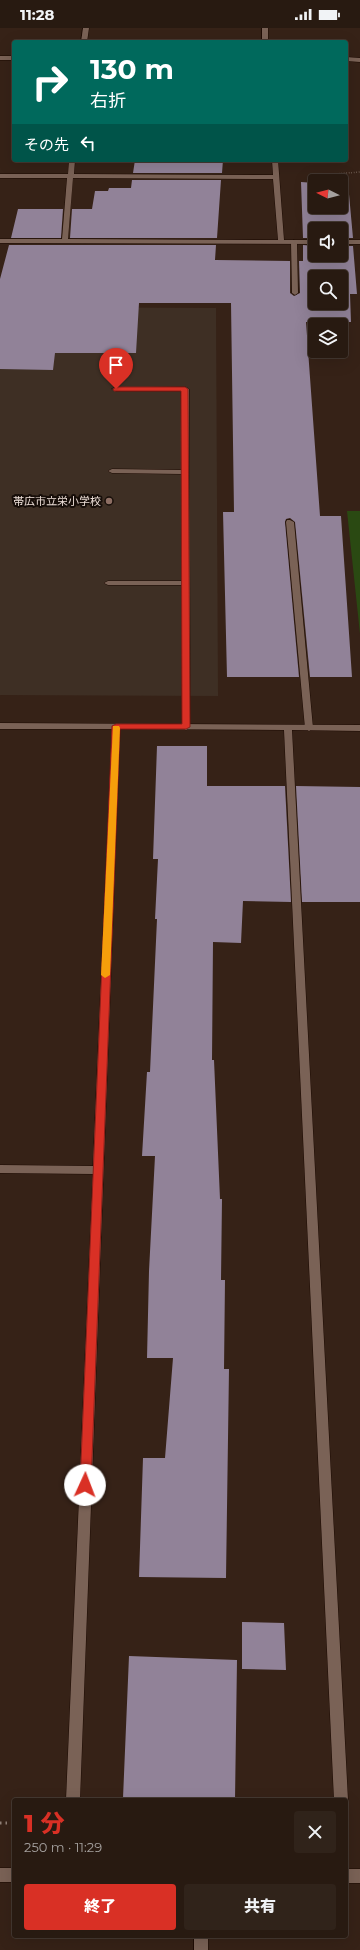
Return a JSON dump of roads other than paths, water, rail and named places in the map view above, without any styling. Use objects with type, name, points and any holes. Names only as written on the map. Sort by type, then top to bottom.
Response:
[{"type":"street","points":[[84,40],[86,28]]},
{"type":"street","points":[[265,28],[266,40]]},
{"type":"street","points":[[0,58],[12,58]]},
{"type":"street","points":[[348,59],[360,60]]},
{"type":"street","points":[[65,242],[72,162]]},
{"type":"street","points":[[275,162],[281,242]]},
{"type":"street","points":[[0,176],[70,178],[277,178]]},
{"type":"street","points":[[0,241],[308,242]]},
{"type":"street","points":[[294,242],[295,293]]},
{"type":"street","points":[[348,242],[360,242]]},
{"type":"street","points":[[116,389],[185,389],[186,727]]},
{"type":"street","points":[[112,472],[185,472]]},
{"type":"street","points":[[290,522],[309,728]]},
{"type":"street","points":[[108,583],[185,583]]},
{"type":"street","points":[[0,726],[360,728]]},
{"type":"street","points":[[73,1798],[97,1170],[116,726]]},
{"type":"street","points":[[288,728],[341,1798]]},
{"type":"street","points":[[0,1169],[97,1170]]},
{"type":"street","points":[[0,1875],[12,1875]]},
{"type":"street","points":[[348,1876],[360,1876]]},
{"type":"street","points":[[201,1938],[201,1950]]},
{"type":"place","name":"帯広市立栄小学校","points":[[109,501]]}]
